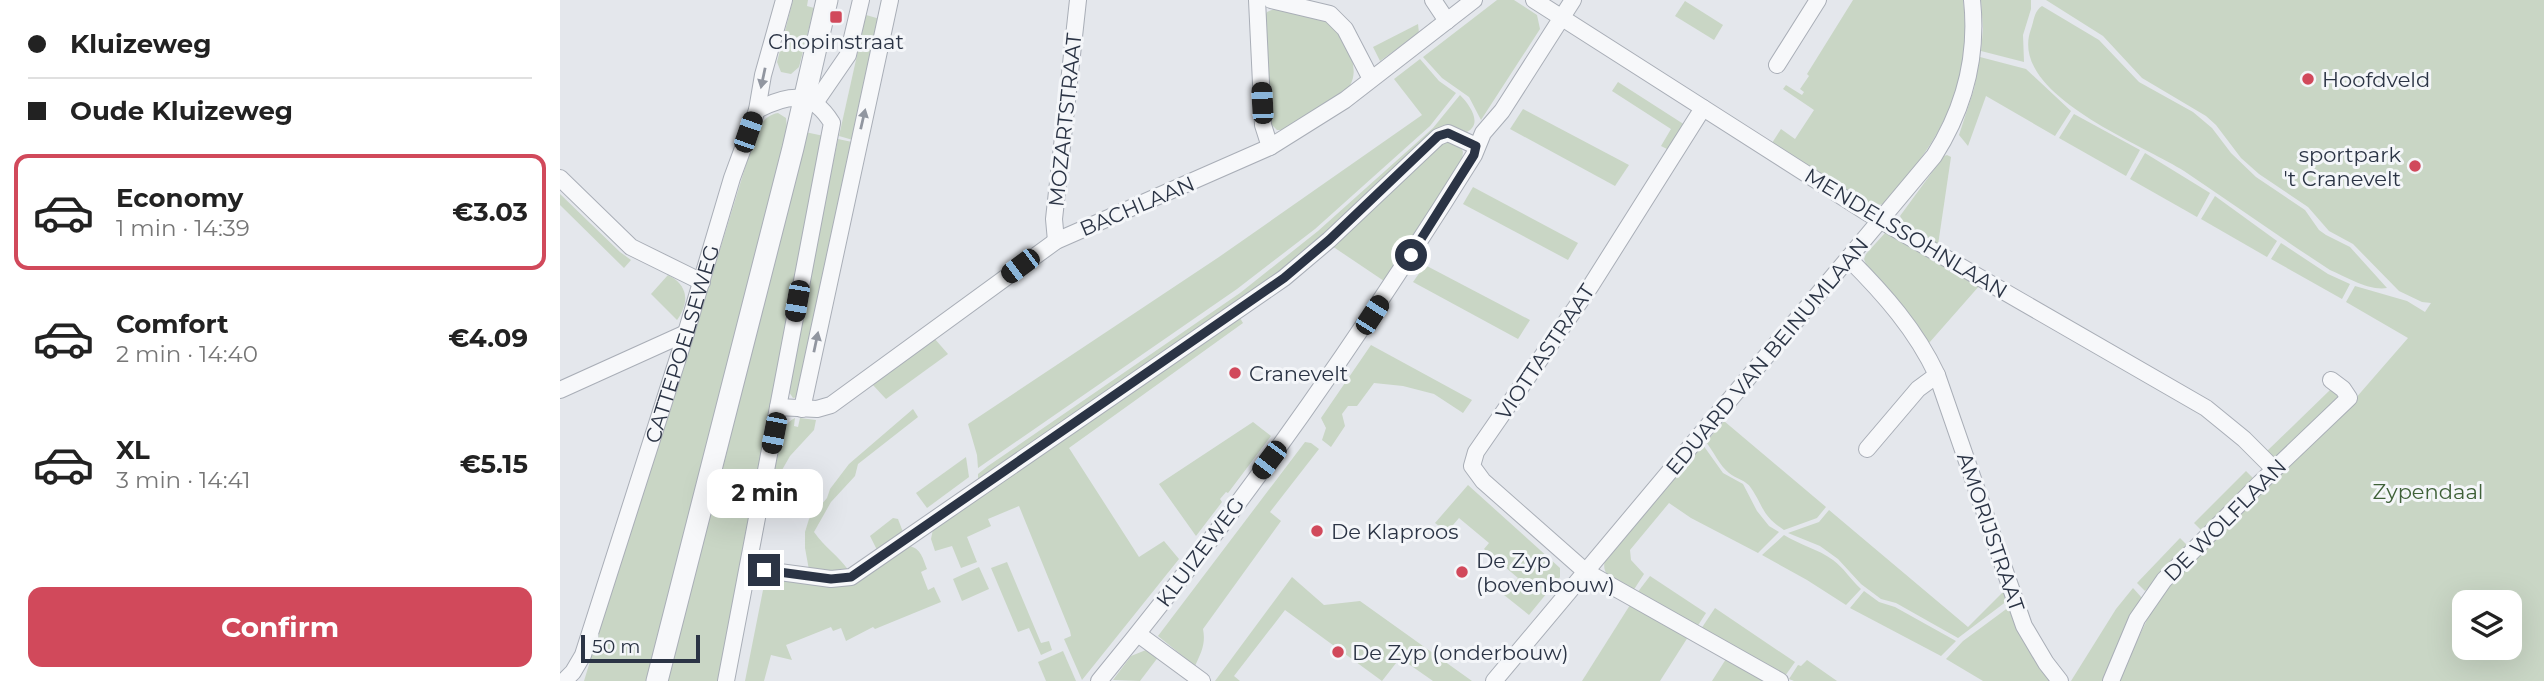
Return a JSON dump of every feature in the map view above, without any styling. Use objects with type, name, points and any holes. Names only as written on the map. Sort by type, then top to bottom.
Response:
[{"type":"street","name":"CATTEPOELSEWEG","points":[[564,681],[583,655],[702,282],[732,178],[757,110],[763,75],[784,0]]},
{"type":"street","points":[[657,681],[809,101],[827,0]]},
{"type":"street","points":[[809,101],[848,55],[861,0]]},
{"type":"street","points":[[778,407],[802,409],[890,0]]},
{"type":"street","name":"MOZARTSTRAAT","points":[[1056,241],[1054,219],[1078,0]]},
{"type":"street","points":[[1256,0],[1263,125],[1270,146]]},
{"type":"street","points":[[1271,0],[1330,14],[1346,29],[1371,79]]},
{"type":"street","points":[[1433,0],[1447,21]]},
{"type":"street","name":"BACHLAAN","points":[[802,409],[831,405],[1056,241],[1270,146],[1325,113],[1474,0]]},
{"type":"street","name":"MENDELSSOHNLAAN","points":[[1534,0],[1866,212],[2206,408],[2244,439],[2274,470]]},
{"type":"street","name":"KLUIZEWEG","points":[[1099,681],[1138,634],[1284,440],[1359,335],[1474,155],[1476,146],[1492,120],[1502,111],[1573,0]]},
{"type":"street","points":[[1777,65],[1818,0]]},
{"type":"street","name":"EDUARD VAN BEINUMLAAN","points":[[1494,681],[1934,156],[1959,110],[1968,78],[1973,47],[1972,0]]},
{"type":"street","points":[[726,681],[750,568],[802,274],[832,123],[825,111],[809,101],[780,98],[757,110]]},
{"type":"street","name":"VIOTTASTRAAT","points":[[1585,572],[1483,481],[1472,466],[1472,459],[1590,287],[1703,108]]},
{"type":"street","points":[[750,568],[831,579],[851,577],[1284,278],[1329,240],[1438,136],[1448,133],[1476,146]]},
{"type":"street","points":[[560,178],[631,247],[702,282]]},
{"type":"street","name":"AMORIJSTRAAT","points":[[1849,259],[1879,289],[1904,320],[1928,357],[1937,375],[2024,626],[2060,681]]},
{"type":"street","points":[[560,390],[686,333]]},
{"type":"street","points":[[1867,449],[1918,389],[1937,375]]},
{"type":"street","name":"DE WOLFLAAN","points":[[2111,681],[2137,619],[2180,563],[2349,398],[2343,389],[2331,380]]},
{"type":"street","points":[[1585,572],[1780,681]]},
{"type":"street","points":[[1138,634],[1202,681]]},
{"type":"green space","points":[[793,0],[808,0],[807,6],[814,8],[799,67],[791,74],[781,72],[777,62]]},
{"type":"green space","points":[[1497,0],[1514,0],[1537,15],[1540,29],[1481,120],[1469,97],[1442,78],[1423,57]]},
{"type":"green space","points":[[1853,0],[1963,0],[1963,60],[1948,111],[1922,158],[1885,204],[1869,206],[1772,143],[1781,129],[1795,139],[1814,110],[1783,89],[1786,85],[1802,95],[1804,92],[1800,89],[1809,76],[1807,74]]},
{"type":"green space","points":[[1981,0],[2031,0],[2023,35],[2024,62],[1981,51]]},
{"type":"green space","name":"Zypendaal","points":[[2046,0],[2544,0],[2544,681],[2118,681],[2155,603],[2174,580],[2348,407],[2408,338],[2346,302],[2355,286],[2407,301],[2425,312],[2431,303],[2422,302],[2399,291],[2353,244],[2329,231],[2308,207],[2259,174],[2241,158],[2206,116],[2142,78],[2103,36]]},
{"type":"green space","points":[[1685,1],[1723,25],[1714,40],[1675,16]]},
{"type":"green space","points":[[2042,6],[2099,40],[2139,82],[2193,112],[2212,128],[2231,153],[2256,177],[2305,210],[2319,230],[2350,247],[2387,288],[2365,285],[2330,270],[2184,171],[2111,131],[2058,95],[2039,75],[2029,53],[2031,29],[2036,13]]},
{"type":"green space","points":[[1276,8],[1312,16],[1331,25],[1349,51],[1354,72],[1352,81],[1340,95],[1283,130],[1277,130],[1271,124],[1265,16]]},
{"type":"green space","points":[[866,15],[880,19],[853,140],[839,136]]},
{"type":"green space","points":[[1418,24],[1419,33],[1380,61],[1373,47]]},
{"type":"green space","points":[[1980,57],[2026,69],[2071,111],[2055,136],[1986,96],[1968,146],[1959,135],[1974,89]]},
{"type":"green space","points":[[1420,59],[1439,81],[1456,93],[1430,126],[1315,229],[1237,289],[978,468],[968,424],[1219,257],[1422,115],[1394,79]]},
{"type":"green space","points":[[1618,82],[1685,125],[1669,150],[1661,146],[1671,129],[1612,91]]},
{"type":"green space","points":[[1460,95],[1473,114],[1472,129],[1467,132],[1452,126],[1438,129],[1281,274],[978,482],[978,474],[988,466],[1240,293],[1318,231],[1433,128]]},
{"type":"green space","points":[[1523,109],[1629,165],[1615,186],[1510,129]]},
{"type":"green space","points":[[778,113],[786,118],[787,129],[649,681],[584,681],[752,145],[764,121]]},
{"type":"green space","points":[[2074,114],[2140,150],[2126,176],[2059,138]]},
{"type":"green space","points":[[805,132],[824,136],[795,274],[718,681],[667,681]]},
{"type":"green space","points":[[838,139],[852,142],[798,397],[793,398],[789,392]]},
{"type":"green space","points":[[1444,141],[1460,145],[1462,160],[1384,281],[1332,246]]},
{"type":"green space","points":[[2145,153],[2210,193],[2197,217],[2130,179]]},
{"type":"green space","points":[[1947,155],[1951,157],[1938,245],[1906,227],[1900,216]]},
{"type":"green space","points":[[1473,187],[1578,243],[1568,260],[1463,204]]},
{"type":"green space","points":[[560,194],[631,260],[624,268],[560,205]]},
{"type":"green space","points":[[2215,196],[2277,241],[2267,257],[2201,219]]},
{"type":"green space","points":[[1885,233],[1891,233],[1980,285],[1929,343],[1894,295],[1867,267],[1864,259],[1866,254]]},
{"type":"green space","points":[[2281,243],[2328,274],[2350,284],[2342,299],[2271,259]]},
{"type":"green space","points":[[1425,265],[1530,320],[1518,339],[1413,282]]},
{"type":"green space","points":[[668,275],[680,284],[685,295],[684,307],[677,320],[651,294]]},
{"type":"green space","points":[[1240,318],[1243,323],[1069,448],[1139,557],[1164,541],[1179,559],[1082,680],[1064,639],[1071,636],[1070,631],[1019,506],[988,519],[991,526],[967,537],[977,562],[961,568],[952,546],[935,551],[931,539],[933,529]]},
{"type":"green space","points":[[934,338],[948,354],[886,399],[872,384]]},
{"type":"green space","points":[[1371,345],[1472,400],[1463,413],[1434,394],[1403,386],[1374,383],[1357,406],[1348,406],[1342,414],[1345,426],[1331,447],[1322,440],[1326,428],[1321,418]]},
{"type":"green space","points":[[2330,390],[2339,398],[2275,458],[2266,452]]},
{"type":"green space","points":[[913,409],[918,417],[858,464],[855,476],[831,502],[814,532],[849,571],[844,574],[809,570],[805,532],[809,519],[827,498],[830,489],[849,464]]},
{"type":"green space","points":[[795,418],[794,426],[798,427],[800,418],[816,420],[814,430],[790,456],[778,477],[774,474],[782,435],[789,422]]},
{"type":"green space","points":[[1724,421],[1826,507],[1817,518],[1784,530],[1771,520],[1749,485],[1725,470],[1706,442]]},
{"type":"green space","points":[[1253,422],[1271,436],[1228,493],[1220,499],[1222,502],[1196,536],[1159,484]]},
{"type":"green space","points":[[1305,442],[1319,449],[1270,512],[1281,521],[1203,629],[1203,644],[1195,666],[1158,636]]},
{"type":"green space","points":[[1703,445],[1723,473],[1743,484],[1757,511],[1769,526],[1779,532],[1758,553],[1691,518],[1669,503],[1630,550],[1631,560],[1644,574],[1633,591],[1608,576],[1605,560]]},
{"type":"green space","points":[[966,457],[969,477],[927,508],[916,493]]},
{"type":"green space","points":[[2246,471],[2254,479],[2201,530],[2194,523]]},
{"type":"green space","points":[[1468,485],[1560,568],[1560,577],[1529,615],[1504,595],[1518,578],[1484,549],[1489,543],[1459,518],[1447,532],[1435,523]]},
{"type":"green space","points":[[1829,510],[1968,627],[2004,591],[2007,601],[1958,638],[1896,603],[1881,599],[1820,546],[1788,533],[1819,522]]},
{"type":"green space","points":[[893,518],[898,519],[903,532],[877,550],[870,536]]},
{"type":"green space","points":[[1784,535],[1833,560],[1861,589],[1846,605],[1762,555]]},
{"type":"green space","points":[[2180,538],[2188,546],[2145,591],[2137,583]]},
{"type":"green space","points":[[909,546],[921,554],[927,569],[921,572],[928,590],[934,587],[941,602],[875,629],[873,627],[846,641],[841,628],[833,631],[831,627],[786,645],[792,660],[771,655],[764,681],[745,681],[765,580],[841,585]]},
{"type":"green space","points":[[1007,562],[1041,643],[1049,641],[1052,650],[1041,655],[1029,628],[1018,632],[991,568]]},
{"type":"green space","points":[[979,567],[989,589],[962,601],[953,579]]},
{"type":"green space","points":[[1650,576],[1706,613],[1697,627],[1637,593]]},
{"type":"green space","points":[[1292,577],[1324,605],[1360,601],[1472,681],[1433,681],[1400,658],[1382,681],[1285,610],[1234,676],[1240,681],[1215,681]]},
{"type":"green space","points":[[2133,588],[2142,598],[2104,681],[2071,681],[2116,609]]},
{"type":"green space","points":[[1864,591],[1879,602],[1895,607],[1956,641],[1941,656],[1850,608]]},
{"type":"green space","points":[[1630,605],[1688,637],[1660,681],[1582,681]]},
{"type":"green space","points":[[2009,607],[2025,644],[2050,681],[1983,681],[1946,659],[1963,641]]},
{"type":"green space","points":[[1715,608],[1795,662],[1785,676],[1701,629]]},
{"type":"green space","points":[[1146,650],[1159,656],[1140,681],[1113,680],[1131,656]]},
{"type":"green space","points":[[1063,651],[1076,681],[1046,681],[1038,662]]},
{"type":"green space","points":[[1726,659],[1766,681],[1712,681]]},
{"type":"green space","points":[[1807,660],[1837,681],[1789,679],[1798,665],[1801,666]]},
{"type":"place","name":"Chopinstraat","points":[[836,17]]},
{"type":"place","name":"Hoofdveld","points":[[2308,79]]},
{"type":"place","name":"sportpark 't Cranevelt","points":[[2415,166]]},
{"type":"place","name":"Cranevelt","points":[[1235,373]]},
{"type":"place","name":"De Klaproos","points":[[1317,531]]},
{"type":"place","name":"De Zyp (bovenbouw)","points":[[1462,572]]},
{"type":"place","name":"De Zyp (onderbouw)","points":[[1338,652]]},
{"type":"route","points":[[764,570],[838,579],[846,579],[856,574],[1284,278],[1376,197],[1438,136],[1448,133],[1476,146],[1474,155],[1411,255]]}]
